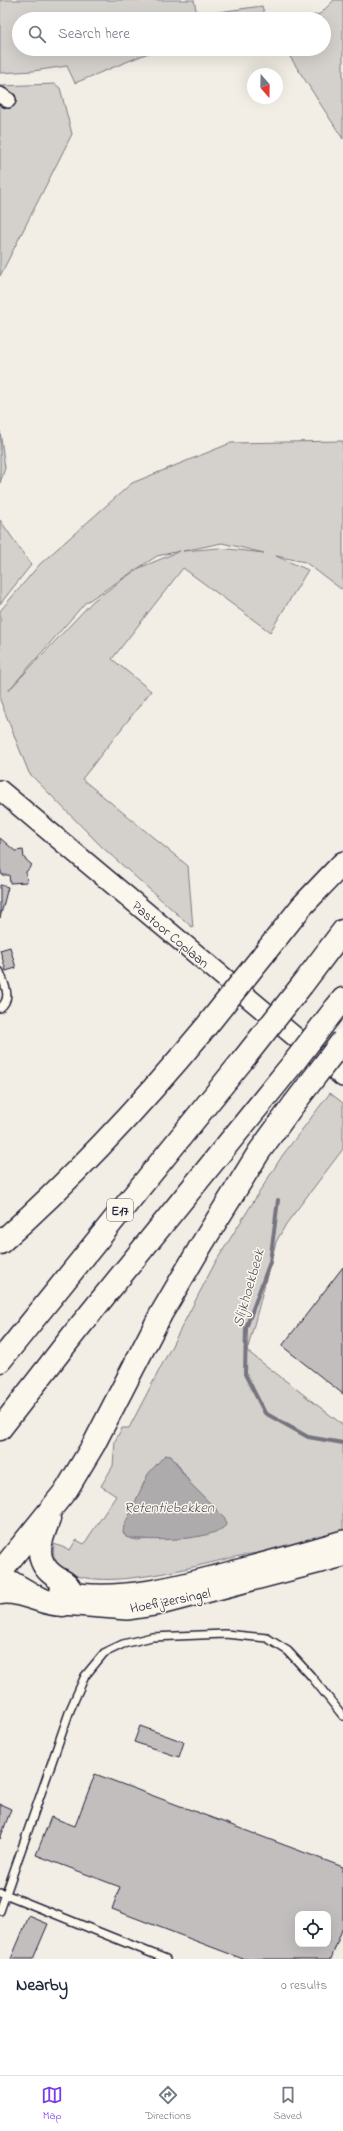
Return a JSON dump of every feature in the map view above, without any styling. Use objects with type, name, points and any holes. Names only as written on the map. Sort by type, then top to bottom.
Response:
[{"type":"highway","points":[[0,1243],[91,1157],[162,1080],[302,906],[343,863]]},
{"type":"highway","name":"E17","points":[[0,1361],[242,1061],[343,931]]},
{"type":"highway","points":[[0,1428],[81,1324],[274,1088],[339,1005]]},
{"type":"highway","points":[[1,1568],[54,1507],[67,1489],[90,1450],[161,1314],[202,1244],[259,1152],[343,1040]]},
{"type":"highway","points":[[0,1593],[22,1594],[52,1605],[68,1599],[66,1581],[54,1576],[45,1567],[39,1554],[40,1544],[54,1507]]},
{"type":"street","name":"Pastoor Coplaan","points":[[0,790],[343,1077]]},
{"type":"street","name":"Hoefijzersingel","points":[[68,1599],[151,1590],[227,1572],[343,1540]]},
{"type":"street","name":"Hoefijzersingel","points":[[1,1568],[45,1587],[68,1599],[127,1610],[160,1605],[343,1557]]},
{"type":"lane","points":[[0,972],[7,992],[7,1000],[0,1008]]},
{"type":"lane","points":[[0,1911],[3,1893],[70,1710],[85,1676],[104,1653],[123,1644],[152,1637],[225,1634],[267,1638],[288,1651],[311,1676],[343,1716]]},
{"type":"lane","points":[[3,1893],[150,1956],[166,1959]]},
{"type":"shaded area","points":[[0,0],[194,0],[196,12],[12,12],[12,56],[141,56],[75,83],[67,66],[33,71],[0,73]]},
{"type":"shaded area","points":[[334,0],[343,0],[343,139],[290,56],[331,56],[331,12],[322,12]]},
{"type":"shaded area","points":[[262,6],[264,12],[219,12]]},
{"type":"shaded area","points":[[55,84],[60,88],[72,134],[0,276],[0,86]]},
{"type":"shaded area","points":[[0,431],[5,468],[0,483]]},
{"type":"shaded area","points":[[343,441],[343,587],[341,589],[305,562],[276,556],[308,570],[270,632],[183,568],[112,659],[151,691],[82,779],[188,866],[193,928],[103,848],[29,773],[0,700],[0,611],[40,564],[132,483],[231,443]],"holes":[[[222,543],[264,553],[219,548],[183,551]],[[180,551],[137,569],[157,556]],[[136,570],[93,601],[8,691],[85,603]]]},
{"type":"shaded area","points":[[0,520],[31,565],[0,604]]},
{"type":"shaded area","points":[[330,1093],[343,1103],[343,1149],[286,1224],[276,1242],[247,1351],[343,1425],[343,1534],[299,1547],[245,1555],[198,1566],[139,1577],[110,1579],[84,1578],[65,1570],[54,1556],[54,1544],[70,1550],[76,1540],[84,1544],[116,1496],[101,1486],[113,1466],[115,1441],[122,1428],[129,1428],[215,1263],[282,1156]],"holes":[[[175,1460],[190,1483],[225,1518],[201,1536],[136,1540],[126,1537],[130,1513]]]},
{"type":"water","name":"Retentiebekken","points":[[165,1455],[171,1456],[190,1483],[225,1518],[226,1525],[219,1530],[208,1534],[179,1539],[136,1539],[126,1537],[123,1532],[124,1526],[148,1474]]},
{"type":"building","points":[[0,838],[15,851],[23,850],[24,858],[32,865],[26,872],[27,882],[10,883],[9,875],[2,875],[0,868]]},
{"type":"building","points":[[0,885],[8,887],[0,918]]},
{"type":"building","points":[[10,947],[16,968],[6,971],[0,950]]},
{"type":"building","points":[[343,1267],[343,1394],[282,1346]]},
{"type":"building","points":[[140,1726],[184,1742],[179,1757],[134,1742]]},
{"type":"building","points":[[95,1774],[343,1867],[343,1927],[331,1959],[243,1959],[112,1909],[120,1887],[36,1855],[51,1817],[75,1826]]},
{"type":"building","points":[[0,1804],[11,1809],[0,1839]]},
{"type":"building","points":[[29,1916],[48,1924],[33,1959],[11,1959]]},
{"type":"waterway","name":"Slijkhoekbeek","points":[[278,1200],[270,1262],[246,1328],[245,1374],[265,1413],[308,1437],[343,1443]]}]
